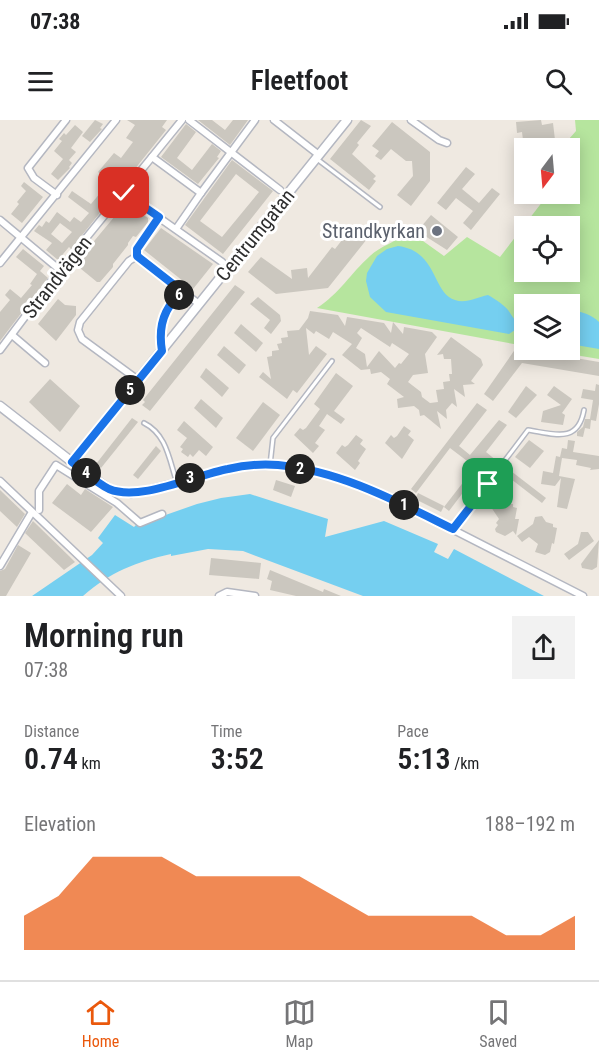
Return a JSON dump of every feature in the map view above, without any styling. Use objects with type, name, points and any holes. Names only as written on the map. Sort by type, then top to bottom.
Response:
[{"type":"street","points":[[57,195],[34,178],[28,172],[28,168],[66,120]]},
{"type":"street","points":[[0,263],[116,120]]},
{"type":"street","name":"Strandvägen","points":[[0,350],[60,270],[182,120]]},
{"type":"street","points":[[189,120],[280,190]]},
{"type":"street","points":[[176,229],[255,120]]},
{"type":"street","points":[[274,120],[318,157]]},
{"type":"street","name":"Centrumgatan","points":[[72,462],[347,120]]},
{"type":"street","points":[[411,120],[447,143]]},
{"type":"street","points":[[152,158],[201,193]]},
{"type":"street","points":[[124,193],[222,262]]},
{"type":"street","points":[[137,256],[137,249],[159,217]]},
{"type":"street","points":[[0,220],[60,270]]},
{"type":"street","points":[[137,256],[199,304]]},
{"type":"street","points":[[137,256],[129,261],[80,322],[78,330],[82,339],[138,380]]},
{"type":"street","points":[[12,335],[45,363]]},
{"type":"street","points":[[0,406],[109,488],[131,494],[230,468],[270,465],[326,474],[366,488],[453,529],[583,596]]},
{"type":"street","points":[[0,566],[36,511],[39,491],[56,465],[117,503],[140,524],[162,514]]},
{"type":"street","points":[[2,482],[36,511],[121,596]]},
{"type":"street","points":[[219,596],[227,592],[255,596]]},
{"type":"lane","points":[[318,157],[380,207]]},
{"type":"lane","points":[[162,351],[160,331],[163,318],[170,303],[183,292]]},
{"type":"lane","points":[[270,465],[273,438],[332,361]]},
{"type":"lane","points":[[453,529],[528,430],[563,436],[572,433],[582,418],[584,410]]},
{"type":"lane","points":[[144,423],[159,434],[167,447],[177,482]]},
{"type":"green space","points":[[575,120],[599,120],[599,359],[580,356],[580,294],[514,294],[514,344],[317,308],[374,253],[409,231],[444,256],[467,237],[500,257],[514,239],[514,282],[580,282],[580,216],[531,216],[541,204],[580,204],[580,138],[570,138],[576,131]]},
{"type":"water","points":[[398,246],[411,249],[421,256],[428,263],[442,289],[455,300],[467,301],[488,295],[499,302],[514,317],[514,331],[509,334],[386,312],[370,297],[366,281],[367,273],[377,256],[387,249]]},
{"type":"water","points":[[580,312],[599,322],[599,349],[580,346]]},
{"type":"water","points":[[250,494],[328,519],[325,537],[384,521],[438,544],[434,552],[448,559],[454,549],[544,596],[363,596],[243,551],[208,549],[171,556],[171,554],[135,564],[103,580],[83,596],[32,596],[92,555],[103,543],[98,538],[115,515],[134,527],[141,526],[197,504]]},
{"type":"building","points":[[95,120],[103,124],[100,128],[102,129],[90,142],[82,136]]},
{"type":"building","points":[[127,120],[167,120],[162,127],[166,130],[71,249],[69,247],[58,260],[46,250],[52,243],[34,231],[39,225],[42,227],[46,221],[49,223],[57,212],[70,222],[74,217],[81,222],[89,213],[68,197],[72,191],[91,204],[101,192],[105,195],[114,184],[98,172],[114,153],[121,158],[133,142],[126,138],[135,125]],"holes":[[[60,223],[72,232],[62,243],[51,234]]]},
{"type":"building","points":[[198,120],[212,120],[225,130],[233,120],[248,120],[230,145]]},
{"type":"building","points":[[361,120],[371,126],[357,143],[359,145],[352,154],[376,176],[373,179],[376,181],[369,190],[330,159]]},
{"type":"building","points":[[541,120],[542,125],[553,123],[555,138],[523,138],[522,132],[517,133],[516,122]]},
{"type":"building","points":[[392,122],[430,152],[430,181],[411,206],[397,195],[413,176],[412,161],[406,161],[391,149],[381,160],[375,156],[379,151],[372,146]]},
{"type":"building","points":[[186,124],[196,132],[177,158],[192,170],[212,144],[221,151],[217,157],[219,158],[198,184],[161,157]]},
{"type":"building","points":[[75,125],[83,132],[71,148],[76,152],[69,160],[72,163],[70,168],[58,180],[51,174],[63,159],[54,151],[62,141],[59,139]]},
{"type":"building","points":[[232,160],[273,191],[223,254],[185,225]],"holes":[[[236,174],[259,192],[222,237],[200,221]]]},
{"type":"building","points":[[466,167],[475,174],[462,189],[479,203],[492,188],[500,194],[471,230],[463,223],[473,211],[456,198],[446,210],[437,203]]},
{"type":"building","points":[[24,182],[43,197],[22,223],[11,214],[26,191],[21,186]]},
{"type":"building","points":[[125,204],[148,218],[148,222],[136,237],[133,236],[113,267],[100,282],[97,282],[75,264]]},
{"type":"building","name":"Strandkyrkan","points":[[431,215],[458,237],[447,250],[425,236],[427,234],[420,228]]},
{"type":"building","points":[[161,228],[213,264],[193,289],[144,250]]},
{"type":"building","points":[[355,230],[367,239],[328,288],[276,294],[248,272],[261,257],[292,279],[291,270],[307,268],[308,278],[332,247],[335,249]]},
{"type":"building","points":[[23,249],[44,266],[40,271],[48,278],[0,341],[0,312],[10,300],[5,295],[10,289],[21,298],[32,285],[30,284],[37,274],[16,257]]},
{"type":"building","points":[[235,285],[245,292],[150,411],[142,405],[145,402],[143,400]]},
{"type":"building","points":[[258,297],[280,315],[281,321],[271,334],[264,328],[270,320],[250,304]]},
{"type":"building","points":[[58,299],[65,305],[76,306],[76,315],[56,341],[38,324]]},
{"type":"building","points":[[310,311],[338,315],[345,326],[347,317],[384,323],[391,333],[393,322],[403,334],[404,327],[432,332],[437,337],[425,354],[428,373],[413,375],[408,382],[430,403],[438,402],[436,390],[444,389],[443,382],[450,381],[451,359],[444,359],[443,354],[437,355],[451,337],[481,359],[483,365],[471,381],[475,384],[463,385],[465,397],[454,389],[457,407],[452,403],[446,410],[447,419],[437,411],[441,429],[424,415],[420,416],[419,410],[414,406],[398,408],[397,399],[404,397],[387,384],[390,379],[381,372],[371,374],[370,369],[361,370],[342,355],[352,344],[333,332],[329,339],[316,331],[314,334],[306,328],[309,355],[316,346],[327,354],[297,393],[293,390],[287,399],[259,377],[263,372],[271,379],[267,357],[272,356],[272,351],[279,350],[277,344],[282,343],[281,338],[288,337],[287,331],[299,330]],"holes":[[[361,328],[390,347],[392,343],[409,354],[395,368],[379,351],[367,367],[365,354],[356,348],[362,338],[357,333]]]},
{"type":"building","points":[[241,324],[263,343],[256,352],[234,333]]},
{"type":"building","points":[[224,346],[246,365],[239,374],[217,355]]},
{"type":"building","points":[[514,351],[514,360],[580,359],[599,362],[599,376],[522,363],[493,401],[484,394]]},
{"type":"building","points":[[206,368],[229,388],[222,397],[200,377]]},
{"type":"building","points":[[336,373],[353,386],[334,411],[345,419],[341,424],[327,414],[319,426],[325,430],[315,443],[319,446],[313,453],[294,435],[300,428],[303,430],[306,428],[320,409],[314,404]]},
{"type":"building","points":[[50,379],[80,406],[60,432],[29,402]]},
{"type":"building","points":[[596,384],[599,385],[599,404],[596,421],[591,420],[590,429],[585,428],[583,437],[577,436],[585,419],[590,419],[593,400],[581,398],[583,389],[595,391]]},
{"type":"building","points":[[526,386],[537,395],[516,418],[508,412]]},
{"type":"building","points":[[554,386],[572,399],[562,413],[565,415],[563,425],[541,422],[543,411],[561,405],[547,395]]},
{"type":"building","points":[[201,399],[223,418],[216,428],[194,408]]},
{"type":"building","points":[[263,402],[280,415],[253,451],[236,438]]},
{"type":"building","points":[[477,403],[487,410],[459,446],[470,455],[499,420],[507,425],[486,452],[497,461],[493,466],[487,461],[449,511],[444,507],[475,467],[450,448],[416,493],[411,489]]},
{"type":"building","points":[[132,418],[138,422],[101,468],[96,464]]},
{"type":"building","points":[[184,421],[213,447],[206,456],[199,450],[193,457],[190,454],[188,457],[181,452],[183,449],[180,447],[187,438],[177,430]]},
{"type":"building","points":[[404,426],[411,431],[408,435],[414,440],[402,459],[385,443],[391,435],[394,438],[397,436]]},
{"type":"building","points":[[356,435],[363,440],[360,444],[366,449],[355,470],[336,453],[342,445],[345,447],[348,445]]},
{"type":"building","points":[[529,440],[544,451],[530,468],[515,457]]},
{"type":"building","points":[[568,440],[575,441],[573,452],[599,456],[599,469],[590,470],[591,468],[576,465],[577,460],[562,458],[559,476],[575,479],[567,509],[557,507],[561,478],[555,486],[541,484],[543,471],[553,473],[556,456],[560,457],[562,448],[567,449]]},
{"type":"building","points":[[156,446],[161,451],[138,479],[133,475]]},
{"type":"building","points":[[507,468],[546,498],[542,503],[503,473]]},
{"type":"building","points":[[276,480],[295,486],[291,497],[273,490]]},
{"type":"building","points":[[67,484],[81,495],[85,489],[113,507],[91,532],[52,503]]},
{"type":"building","points":[[0,490],[25,514],[17,527],[0,511]]},
{"type":"building","points":[[418,493],[444,506],[441,512],[415,499]]},
{"type":"building","points":[[494,497],[501,497],[506,503],[513,504],[513,507],[517,508],[515,519],[519,519],[516,535],[513,531],[505,536],[496,532],[498,525],[496,523],[499,519],[491,507]]},
{"type":"building","points":[[542,516],[546,522],[557,528],[554,544],[552,543],[550,552],[545,555],[535,552],[538,544],[529,537],[522,542],[517,536],[533,524],[535,517]]},
{"type":"building","points":[[33,521],[75,562],[64,570],[25,533]]},
{"type":"building","points":[[581,532],[588,532],[594,541],[569,560],[564,554],[578,544]]},
{"type":"building","points":[[599,540],[597,567],[592,570],[582,568],[581,564]]},
{"type":"building","points":[[18,545],[31,553],[6,596],[0,596],[0,571],[5,569]]},
{"type":"building","points":[[211,558],[261,563],[259,579],[209,575]]},
{"type":"building","points":[[270,570],[323,592],[324,589],[341,596],[296,596],[270,590],[272,581],[267,579]]},
{"type":"place","name":"Strandkyrkan","points":[[437,231]]},
{"type":"route","points":[[124,193],[159,217],[137,249],[137,256],[183,292],[170,303],[165,312],[160,331],[162,351],[72,462],[96,481],[109,488],[131,494],[230,468],[262,465],[293,467],[326,474],[387,496],[453,529],[488,484]]}]
